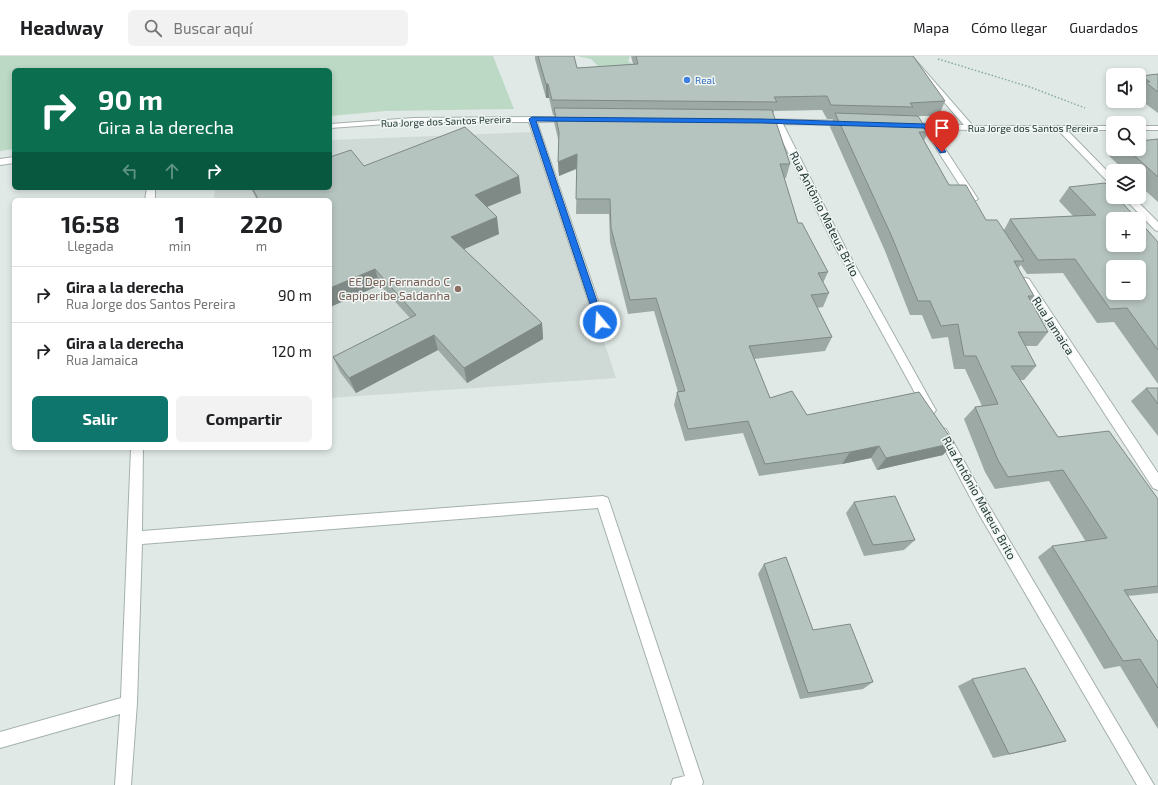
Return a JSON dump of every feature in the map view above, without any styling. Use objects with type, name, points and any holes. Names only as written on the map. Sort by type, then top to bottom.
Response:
[{"type":"street","points":[[908,56],[971,128]]},
{"type":"street","name":"Rua Jorge dos Santos Pereira","points":[[332,126],[414,120],[583,118]]},
{"type":"street","points":[[532,119],[605,336]]},
{"type":"street","points":[[754,121],[856,124]]},
{"type":"street","name":"Rua Antônio Mateus Brito","points":[[777,121],[840,247],[984,510],[1146,785]]},
{"type":"street","name":"Rua Jorge dos Santos Pereira","points":[[903,125],[971,128],[1106,128]]},
{"type":"street","points":[[926,126],[977,206]]},
{"type":"street","points":[[1060,128],[1106,175]]},
{"type":"street","points":[[1146,128],[1158,128]]},
{"type":"street","points":[[0,162],[12,160]]},
{"type":"street","points":[[1135,204],[1158,228]]},
{"type":"street","name":"Rua Jamaica","points":[[1019,273],[1158,484]]},
{"type":"street","points":[[123,785],[129,703],[136,538],[137,450]]},
{"type":"street","points":[[136,538],[604,502],[695,782],[679,785]]},
{"type":"street","points":[[0,740],[129,703]]},
{"type":"path","points":[[936,58],[1030,87],[1090,109]]},
{"type":"shaded area","name":"EE Dep Fernando C Capiperibe Saldanha","points":[[535,132],[616,378],[332,398],[332,198],[214,198],[215,190],[332,190],[332,140]]},
{"type":"green space","points":[[0,56],[493,56],[514,109],[385,111],[332,116],[332,68],[12,68],[12,149],[0,151]]},
{"type":"green space","points":[[577,56],[630,56],[628,61],[636,66],[598,66],[591,59]]},
{"type":"building","points":[[538,56],[574,56],[577,68],[638,64],[636,56],[913,56],[945,101],[910,103],[913,107],[831,105],[827,96],[774,97],[777,102],[552,100]]},
{"type":"building","points":[[1158,74],[1158,92],[1146,83],[1150,82],[1146,79],[1146,75]]},
{"type":"building","points":[[554,108],[772,110],[790,164],[780,164],[798,223],[802,223],[828,272],[818,273],[829,293],[811,295],[832,337],[749,346],[770,398],[792,391],[807,415],[919,392],[954,443],[886,458],[879,446],[850,452],[765,464],[748,421],[688,429],[677,392],[685,391],[656,298],[630,300],[611,228],[610,199],[576,199],[577,154],[558,162],[559,132]]},
{"type":"building","points":[[835,113],[918,116],[928,132],[919,132],[949,185],[966,185],[986,220],[997,220],[1024,261],[1014,261],[1034,296],[1028,296],[1048,332],[1018,332],[1036,366],[1011,366],[1058,437],[1109,431],[1158,499],[1158,586],[1124,590],[1158,642],[1158,688],[1140,659],[1123,661],[1052,546],[1107,538],[1063,470],[1008,477],[998,460],[975,407],[998,404],[976,356],[964,356],[958,324],[941,326],[930,301],[918,301],[892,237]]},
{"type":"building","points":[[465,127],[519,176],[475,195],[497,217],[451,237],[542,323],[464,368],[434,335],[349,378],[333,357],[416,315],[375,269],[332,287],[332,198],[258,198],[253,190],[332,190],[332,156],[351,150],[364,166]]},
{"type":"building","points":[[1158,139],[1158,177],[1146,166],[1146,164],[1144,164],[1135,156],[1146,156],[1146,140]]},
{"type":"building","points":[[1105,183],[1106,204],[1123,204],[1131,212],[1106,212],[1106,252],[1146,252],[1146,229],[1158,242],[1158,350],[1127,308],[1110,309],[1075,259],[1038,260],[1010,219],[1096,215],[1069,187]]},
{"type":"building","points":[[1146,388],[1158,388],[1158,404]]},
{"type":"building","points":[[895,496],[915,540],[873,545],[854,502]]},
{"type":"building","points":[[786,557],[813,630],[850,624],[873,682],[808,693],[764,564]]},
{"type":"building","points":[[1025,668],[1066,741],[1009,754],[972,679]]},
{"type":"place","name":"Real","points":[[687,80]]},
{"type":"place","name":"EE Dep Fernando C Capiperibe Saldanha","points":[[458,289]]},
{"type":"route","points":[[600,322],[532,119],[597,118],[926,126],[942,152]]}]
